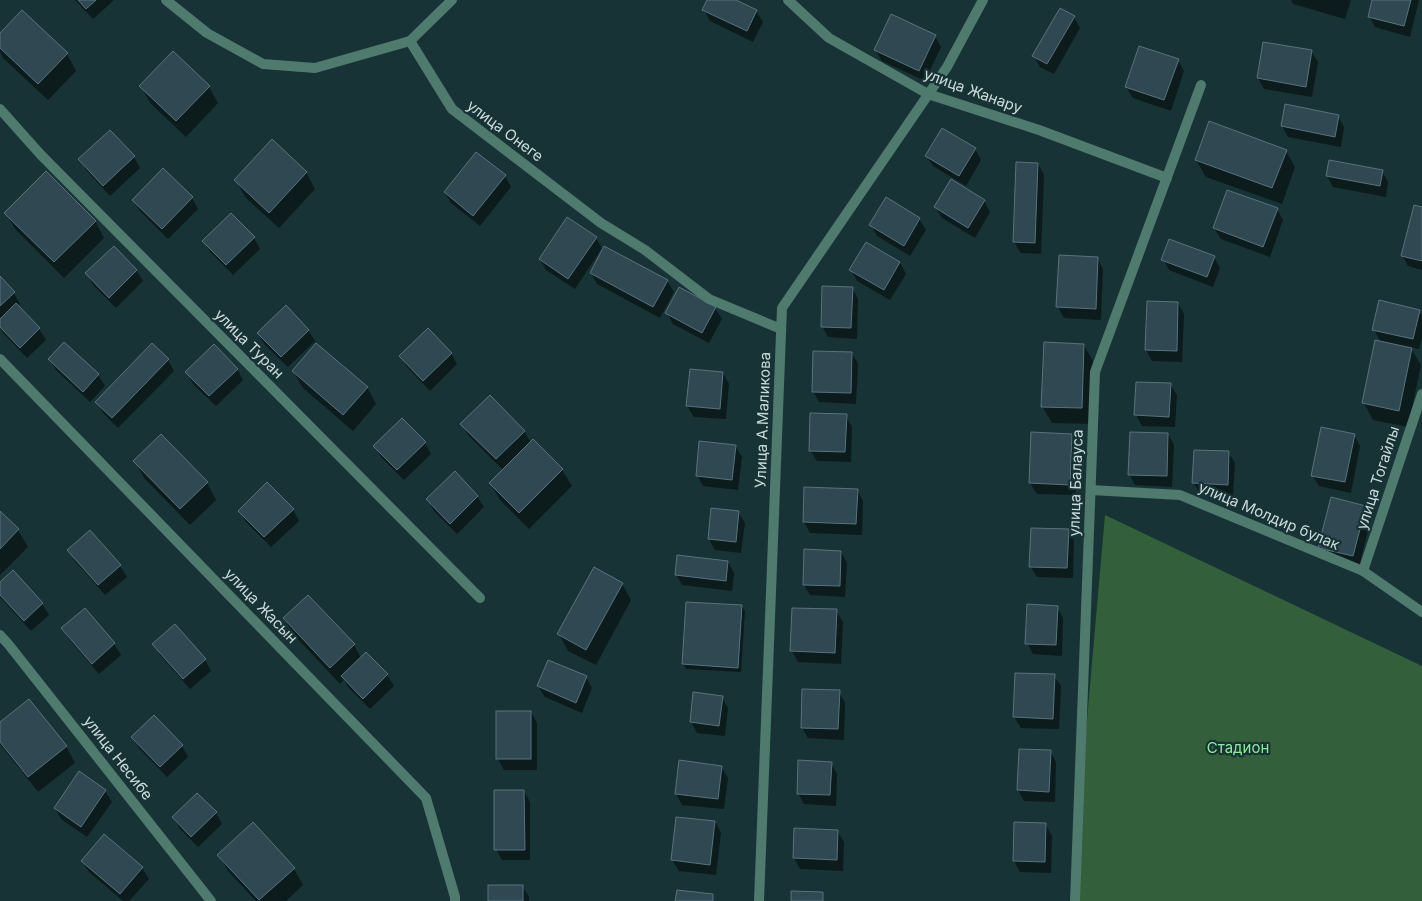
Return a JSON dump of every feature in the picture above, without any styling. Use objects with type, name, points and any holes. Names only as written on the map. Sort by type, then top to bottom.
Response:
[{"type":"street","points":[[166,0],[207,33],[263,64],[315,68],[410,40],[452,0]]},
{"type":"street","name":"улица Жанару","points":[[788,0],[829,38],[928,94],[1039,130],[1167,178]]},
{"type":"street","name":"Улица А.Маликова","points":[[759,901],[782,308],[947,67],[983,0]]},
{"type":"street","name":"улица Онеге","points":[[410,40],[452,109],[601,223],[645,250],[709,299],[781,329]]},
{"type":"street","name":"улица Балауса","points":[[1075,901],[1095,372],[1201,85]]},
{"type":"street","name":"улица Туран","points":[[0,108],[41,154],[480,598]]},
{"type":"street","name":"улица Жасын","points":[[0,359],[426,798],[455,901]]},
{"type":"street","name":"улица Тогайлы","points":[[1364,571],[1422,394]]},
{"type":"street","name":"улица Молдир булак","points":[[1091,490],[1180,494],[1364,571],[1422,612]]},
{"type":"street","name":"улица Несибе","points":[[0,635],[211,901]]},
{"type":"green space","name":"Стадион","points":[[1105,515],[1422,666],[1422,901],[1071,901]]},
{"type":"building","points":[[78,0],[96,0],[86,9]]},
{"type":"building","points":[[707,0],[736,0],[757,10],[747,31],[702,10]]},
{"type":"building","points":[[1372,0],[1411,0],[1404,26],[1368,17]]},
{"type":"building","points":[[1060,8],[1075,16],[1047,64],[1032,56]]},
{"type":"building","points":[[22,10],[68,53],[38,84],[0,48],[0,33]]},
{"type":"building","points":[[891,14],[936,35],[919,71],[874,50]]},
{"type":"building","points":[[1263,42],[1312,50],[1306,87],[1257,78]]},
{"type":"building","points":[[1139,46],[1179,59],[1164,100],[1125,87]]},
{"type":"building","points":[[173,51],[210,86],[176,121],[139,86]]},
{"type":"building","points":[[1285,104],[1339,115],[1335,137],[1281,126]]},
{"type":"building","points":[[1209,121],[1287,150],[1272,188],[1195,160]]},
{"type":"building","points":[[942,128],[976,148],[959,176],[925,156]]},
{"type":"building","points":[[110,130],[135,156],[103,186],[78,159]]},
{"type":"building","points":[[272,139],[307,172],[269,213],[234,180]]},
{"type":"building","points":[[476,152],[506,175],[473,216],[444,192]]},
{"type":"building","points":[[1329,160],[1383,170],[1380,186],[1326,176]]},
{"type":"building","points":[[1016,162],[1038,163],[1035,243],[1013,242]]},
{"type":"building","points":[[163,168],[193,197],[162,229],[132,200]]},
{"type":"building","points":[[46,171],[96,221],[54,262],[4,213]]},
{"type":"building","points":[[951,179],[985,200],[968,228],[934,207]]},
{"type":"building","points":[[1227,190],[1278,208],[1263,247],[1213,228]]},
{"type":"building","points":[[886,197],[920,218],[904,246],[869,225]]},
{"type":"building","points":[[1414,205],[1422,207],[1422,261],[1401,256]]},
{"type":"building","points":[[231,213],[255,237],[226,265],[202,241]]},
{"type":"building","points":[[567,217],[597,237],[568,279],[539,259]]},
{"type":"building","points":[[1169,239],[1215,256],[1207,277],[1161,260]]},
{"type":"building","points":[[866,242],[900,262],[884,290],[849,270]]},
{"type":"building","points":[[114,246],[137,270],[109,298],[85,273]]},
{"type":"building","points":[[604,246],[668,280],[653,307],[590,273]]},
{"type":"building","points":[[1059,255],[1098,257],[1096,309],[1056,307]]},
{"type":"building","points":[[0,276],[15,292],[0,306]]},
{"type":"building","points":[[822,286],[853,287],[851,328],[821,327]]},
{"type":"building","points":[[679,287],[716,307],[702,333],[665,313]]},
{"type":"building","points":[[1379,300],[1420,310],[1413,339],[1372,330]]},
{"type":"building","points":[[1147,301],[1178,302],[1177,351],[1145,350]]},
{"type":"building","points":[[16,303],[40,328],[20,348],[0,327],[0,319]]},
{"type":"building","points":[[286,305],[309,330],[281,357],[257,333]]},
{"type":"building","points":[[428,328],[452,353],[423,381],[399,356]]},
{"type":"building","points":[[1375,340],[1412,348],[1399,411],[1362,403]]},
{"type":"building","points":[[64,342],[99,374],[83,392],[48,359]]},
{"type":"building","points":[[1044,342],[1084,344],[1082,408],[1041,407]]},
{"type":"building","points":[[152,343],[169,359],[112,418],[95,402]]},
{"type":"building","points":[[316,343],[368,387],[343,415],[292,371]]},
{"type":"building","points":[[214,344],[238,369],[209,396],[185,372]]},
{"type":"building","points":[[813,351],[852,352],[851,393],[812,392]]},
{"type":"building","points":[[690,369],[723,372],[720,409],[686,406]]},
{"type":"building","points":[[1136,382],[1171,383],[1169,417],[1134,415]]},
{"type":"building","points":[[490,395],[525,431],[496,459],[460,424]]},
{"type":"building","points":[[810,413],[847,414],[845,452],[809,451]]},
{"type":"building","points":[[402,418],[426,442],[397,470],[373,446]]},
{"type":"building","points":[[1321,427],[1355,434],[1345,482],[1311,476]]},
{"type":"building","points":[[1031,432],[1072,434],[1070,485],[1029,483]]},
{"type":"building","points":[[1130,432],[1168,433],[1167,476],[1128,475]]},
{"type":"building","points":[[161,434],[208,482],[180,509],[133,461]]},
{"type":"building","points":[[533,439],[563,469],[519,513],[489,483]]},
{"type":"building","points":[[699,441],[736,445],[732,480],[696,476]]},
{"type":"building","points":[[1194,450],[1229,451],[1228,485],[1192,483]]},
{"type":"building","points":[[455,471],[478,496],[450,524],[426,499]]},
{"type":"building","points":[[267,482],[294,509],[264,537],[238,511]]},
{"type":"building","points":[[804,487],[858,489],[856,524],[803,522]]},
{"type":"building","points":[[1331,497],[1366,506],[1353,556],[1318,548]]},
{"type":"building","points":[[711,508],[739,511],[736,542],[708,539]]},
{"type":"building","points":[[0,511],[19,529],[0,549]]},
{"type":"building","points":[[1031,528],[1069,529],[1067,568],[1029,567]]},
{"type":"building","points":[[90,530],[121,565],[98,585],[67,550]]},
{"type":"building","points":[[804,549],[841,551],[840,586],[803,585]]},
{"type":"building","points":[[677,555],[728,561],[726,581],[675,575]]},
{"type":"building","points":[[594,567],[623,583],[586,650],[557,634]]},
{"type":"building","points":[[13,570],[43,603],[24,621],[0,595],[0,582]]},
{"type":"building","points":[[308,595],[355,644],[330,668],[283,618]]},
{"type":"building","points":[[686,602],[742,605],[738,668],[682,664]]},
{"type":"building","points":[[1027,604],[1058,606],[1056,645],[1025,644]]},
{"type":"building","points":[[85,608],[115,643],[92,664],[61,628]]},
{"type":"building","points":[[792,608],[837,609],[835,653],[790,651]]},
{"type":"building","points":[[175,624],[206,659],[183,679],[152,644]]},
{"type":"building","points":[[366,652],[388,674],[363,699],[341,676]]},
{"type":"building","points":[[548,660],[587,676],[576,703],[537,686]]},
{"type":"building","points":[[1015,673],[1055,674],[1053,719],[1013,717]]},
{"type":"building","points":[[802,689],[840,690],[838,729],[801,728]]},
{"type":"building","points":[[693,692],[723,696],[719,726],[690,722]]},
{"type":"building","points":[[29,699],[67,746],[28,777],[0,742],[0,722]]},
{"type":"building","points":[[496,711],[531,711],[531,759],[496,759]]},
{"type":"building","points":[[154,715],[183,745],[160,767],[131,737]]},
{"type":"building","points":[[1019,749],[1051,750],[1049,792],[1017,790]]},
{"type":"building","points":[[679,760],[722,766],[718,799],[675,794]]},
{"type":"building","points":[[798,760],[832,762],[830,795],[797,794]]},
{"type":"building","points":[[79,771],[106,790],[81,827],[54,808]]},
{"type":"building","points":[[494,790],[524,790],[525,850],[494,850]]},
{"type":"building","points":[[197,793],[217,812],[191,837],[172,817]]},
{"type":"building","points":[[676,817],[715,821],[710,865],[671,860]]},
{"type":"building","points":[[253,822],[295,868],[259,900],[217,855]]},
{"type":"building","points":[[1014,822],[1046,823],[1045,862],[1013,861]]},
{"type":"building","points":[[794,828],[838,830],[837,860],[793,858]]},
{"type":"building","points":[[104,834],[143,867],[120,894],[81,861]]},
{"type":"building","points":[[488,885],[523,885],[523,901],[488,901]]},
{"type":"building","points":[[677,890],[713,894],[713,901],[675,901]]},
{"type":"building","points":[[791,891],[823,892],[823,901],[791,901]]}]
